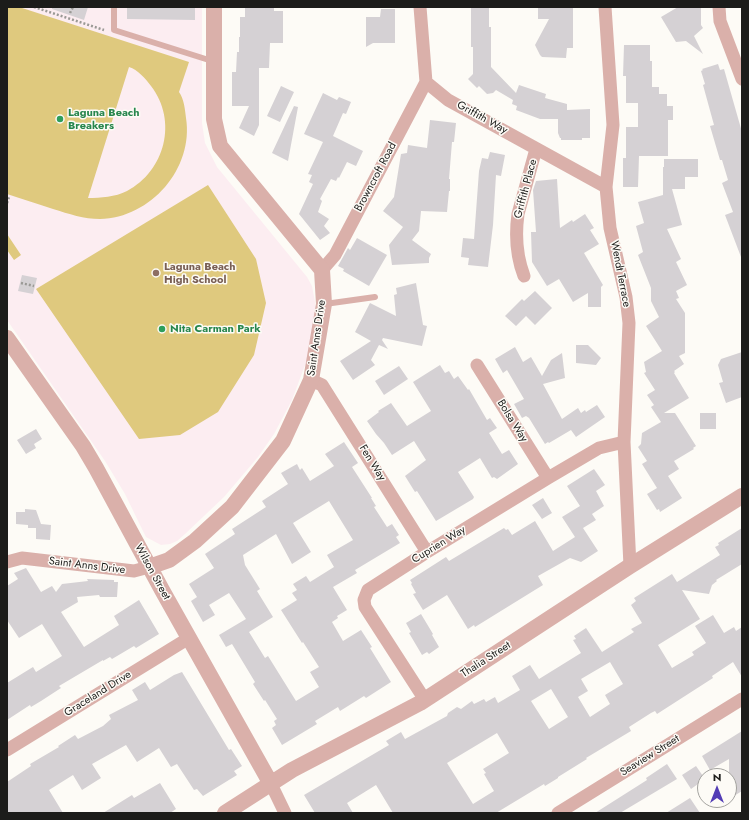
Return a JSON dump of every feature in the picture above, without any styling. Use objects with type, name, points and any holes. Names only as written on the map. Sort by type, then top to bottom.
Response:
[{"type":"street","points":[[214,7],[214,119],[220,146],[322,270]]},
{"type":"street","points":[[420,7],[426,82]]},
{"type":"street","name":"Wendt Terrace","points":[[605,7],[613,125],[606,187],[610,228],[626,297],[628,323],[624,442],[630,566]]},
{"type":"street","points":[[719,7],[720,21],[742,79]]},
{"type":"street","name":"Griffith Way","points":[[426,82],[448,100],[606,187]]},
{"type":"street","name":"Browncroft Road","points":[[322,270],[335,255],[426,82]]},
{"type":"street","name":"Griffith Place","points":[[524,276],[517,254],[516,223],[536,149]]},
{"type":"street","name":"Saint Anns Drive","points":[[7,562],[22,558],[134,571],[169,560],[195,541],[232,507],[283,441],[311,380],[324,304],[322,270]]},
{"type":"street","name":"Wilson Street","points":[[7,338],[96,468],[285,813]]},
{"type":"street","name":"Bolsa Way","points":[[477,365],[548,478]]},
{"type":"street","name":"Fen Way","points":[[311,380],[322,385],[428,552]]},
{"type":"street","name":"Cuprien Way","points":[[425,700],[365,607],[364,600],[368,590],[599,448],[624,442]]},
{"type":"street","name":"Thalia Street","points":[[225,813],[292,770],[425,700],[630,566],[742,496]]},
{"type":"street","name":"Graceland Drive","points":[[7,750],[189,638]]},
{"type":"street","name":"Seaview Street","points":[[558,813],[742,700]]},
{"type":"lane","points":[[114,7],[114,30],[214,61]]},
{"type":"lane","points":[[324,304],[375,297]]},
{"type":"path","points":[[34,7],[108,32],[114,30]]},
{"type":"path","points":[[70,13],[73,7]]},
{"type":"path","points":[[7,203],[9,197]]},
{"type":"path","points":[[21,283],[34,286]]},
{"type":"shaded area","name":"Laguna Beach High School","points":[[7,7],[202,7],[202,123],[205,143],[217,167],[307,277],[312,286],[315,302],[315,314],[308,357],[292,400],[274,434],[258,457],[224,497],[177,541],[170,544],[161,545],[146,537],[125,494],[105,461],[7,320]]},
{"type":"shaded area","name":"Laguna Beach Breakers","points":[[7,7],[19,7],[189,62],[179,92],[185,108],[186,118],[187,137],[183,155],[176,172],[165,187],[152,200],[136,210],[119,216],[94,219],[71,214],[7,194]],"holes":[[[129,67],[146,80],[159,100],[164,114],[165,129],[163,144],[151,171],[140,182],[118,195],[88,198]]]},
{"type":"shaded area","name":"Nita Carman Park","points":[[208,185],[256,259],[266,303],[254,355],[218,412],[180,435],[139,439],[36,289]]},
{"type":"shaded area","points":[[7,234],[21,255],[14,260],[7,250]]},
{"type":"building","points":[[52,7],[88,7],[84,20],[52,9]]},
{"type":"building","points":[[127,7],[195,7],[195,20],[127,19]]},
{"type":"building","points":[[245,7],[274,7],[274,11],[283,11],[283,43],[270,43],[269,68],[259,68],[259,125],[254,136],[239,128],[249,106],[232,106],[232,72],[236,72],[237,52],[239,52],[240,17],[245,17]]},
{"type":"building","points":[[471,7],[489,7],[489,27],[491,27],[491,67],[516,93],[519,85],[546,94],[545,98],[567,104],[567,110],[590,109],[590,138],[582,138],[582,140],[561,140],[558,133],[558,119],[540,119],[516,110],[517,106],[512,104],[513,100],[496,90],[493,93],[487,94],[479,86],[477,88],[468,79],[473,74]]},
{"type":"building","points":[[538,7],[573,7],[573,48],[567,48],[566,58],[542,57],[540,55],[535,45],[549,19],[538,19]]},
{"type":"building","points":[[678,7],[701,7],[701,25],[703,28],[694,36],[703,54],[686,41],[676,42],[661,17]]},
{"type":"building","points":[[381,9],[395,9],[395,43],[373,43],[366,47],[366,17],[380,17]]},
{"type":"building","points":[[624,45],[650,45],[650,61],[652,61],[652,87],[659,87],[659,94],[667,94],[667,106],[673,106],[673,120],[668,120],[668,156],[639,156],[638,187],[623,187],[623,158],[626,158],[626,127],[638,127],[638,103],[626,103],[626,76],[623,76]]},
{"type":"building","points":[[718,64],[720,70],[724,69],[742,132],[741,257],[725,215],[733,212],[722,183],[728,180],[722,160],[720,160],[710,126],[714,125],[703,85],[705,84],[701,71],[703,70],[702,69]]},
{"type":"building","points":[[281,86],[294,92],[280,122],[267,116]]},
{"type":"building","points":[[323,93],[337,100],[339,97],[351,102],[346,114],[343,113],[333,136],[363,151],[356,166],[347,162],[339,178],[338,177],[336,181],[331,179],[320,199],[322,201],[318,212],[329,219],[324,226],[330,233],[320,240],[299,214],[313,184],[309,182],[312,175],[308,174],[323,142],[304,134]]},
{"type":"building","points":[[294,106],[298,107],[288,161],[272,153]]},
{"type":"building","points":[[430,120],[456,123],[454,142],[452,142],[449,179],[450,191],[447,212],[421,211],[419,231],[412,240],[431,254],[429,263],[392,265],[389,245],[403,227],[383,211],[394,197],[401,154],[407,153],[408,145],[427,148]]},
{"type":"building","points":[[490,152],[505,155],[501,176],[496,175],[493,225],[488,267],[468,265],[469,258],[461,257],[463,238],[474,239],[479,171],[482,158],[488,159]]},
{"type":"building","points":[[664,159],[698,159],[698,177],[685,177],[685,189],[672,189],[682,225],[667,229],[681,259],[676,262],[687,285],[676,291],[679,298],[676,299],[685,313],[685,353],[679,356],[684,364],[674,371],[674,373],[689,398],[664,413],[675,413],[696,446],[693,448],[694,449],[674,461],[679,469],[668,476],[682,498],[660,512],[659,509],[657,510],[647,494],[657,488],[642,464],[647,461],[638,447],[641,444],[642,433],[661,422],[651,407],[654,405],[647,395],[655,390],[644,373],[646,372],[644,362],[662,351],[646,326],[659,317],[651,301],[651,288],[638,255],[643,252],[636,226],[644,223],[638,202],[663,195]]},
{"type":"building","points":[[557,179],[560,228],[585,214],[594,228],[590,230],[599,244],[584,253],[603,285],[601,287],[601,307],[588,307],[588,293],[573,302],[559,279],[547,286],[532,262],[531,232],[536,232],[533,190],[536,181]]},
{"type":"building","points":[[357,238],[387,255],[369,286],[343,271],[344,269],[338,266],[348,248],[350,250]]},
{"type":"building","points":[[22,275],[37,278],[33,294],[18,291]]},
{"type":"building","points":[[416,283],[423,325],[427,326],[422,346],[383,338],[382,340],[388,349],[379,345],[371,360],[375,365],[353,380],[340,361],[371,341],[355,332],[370,303],[396,316],[394,295],[397,294],[396,288]]},
{"type":"building","points":[[535,291],[552,308],[535,325],[526,316],[516,326],[505,316],[522,299],[524,301]]},
{"type":"building","points":[[576,345],[588,345],[601,358],[596,365],[576,363]]},
{"type":"building","points":[[515,347],[523,362],[531,357],[542,376],[551,360],[562,353],[565,378],[543,384],[562,419],[578,408],[581,413],[585,410],[586,412],[597,405],[605,417],[576,437],[571,430],[545,444],[529,418],[526,416],[522,418],[514,404],[524,399],[507,370],[503,373],[495,359]]},
{"type":"building","points":[[742,352],[742,397],[726,403],[719,383],[723,382],[718,365],[721,359]]},
{"type":"building","points":[[440,365],[445,373],[449,371],[454,379],[458,376],[468,390],[469,389],[487,420],[490,418],[497,428],[489,433],[502,454],[509,450],[518,464],[497,479],[494,477],[492,478],[480,458],[458,472],[474,497],[436,521],[417,491],[415,492],[405,476],[426,460],[414,441],[392,455],[367,421],[379,412],[378,411],[391,403],[407,426],[431,411],[413,382]]},
{"type":"building","points":[[399,366],[408,379],[384,395],[375,381]]},
{"type":"building","points":[[700,413],[716,413],[716,429],[700,429]]},
{"type":"building","points":[[36,429],[42,439],[34,444],[36,448],[26,454],[17,440]]},
{"type":"building","points":[[344,442],[358,463],[352,467],[372,498],[376,506],[374,507],[387,527],[392,524],[399,535],[396,537],[400,543],[355,570],[357,573],[333,587],[347,610],[337,616],[338,618],[332,622],[343,641],[361,630],[391,682],[366,698],[364,696],[340,711],[338,707],[315,721],[317,724],[282,745],[272,728],[276,725],[274,721],[277,719],[253,684],[255,682],[232,644],[226,647],[219,635],[246,619],[229,593],[209,605],[215,615],[203,622],[191,601],[197,597],[189,584],[214,568],[205,554],[235,534],[232,529],[266,507],[262,501],[288,484],[281,473],[297,464],[300,470],[302,468],[310,481],[334,466],[325,454]],"holes":[[[329,501],[353,540],[327,555],[334,567],[310,582],[306,576],[293,584],[297,590],[292,593],[297,600],[281,610],[319,667],[310,672],[319,687],[296,701],[268,656],[265,658],[249,632],[273,617],[257,591],[260,589],[245,565],[243,555],[276,534],[292,564],[311,552],[293,523]]]},
{"type":"building","points":[[594,469],[605,485],[596,491],[604,506],[592,514],[596,520],[583,528],[598,551],[581,562],[570,558],[538,576],[543,585],[475,627],[474,625],[468,629],[447,595],[423,610],[413,594],[416,593],[410,580],[446,557],[449,561],[504,528],[506,530],[508,529],[512,535],[535,521],[553,551],[575,537],[562,517],[580,506],[567,486]]},
{"type":"building","points":[[543,498],[552,513],[542,519],[532,505]]},
{"type":"building","points":[[25,509],[36,510],[41,524],[51,525],[50,540],[36,539],[36,528],[28,528],[28,525],[16,524],[16,512],[25,512]]},
{"type":"building","points":[[742,528],[742,564],[716,580],[717,581],[712,585],[709,594],[682,590],[700,619],[658,645],[672,668],[694,655],[692,652],[706,643],[695,626],[713,615],[724,633],[734,627],[736,631],[742,627],[742,677],[733,662],[712,676],[713,678],[657,714],[655,711],[629,727],[631,731],[586,758],[587,759],[558,778],[545,786],[544,784],[496,813],[393,813],[376,785],[347,803],[353,813],[315,813],[304,795],[389,745],[386,741],[401,732],[405,739],[447,716],[448,713],[457,707],[461,709],[472,701],[474,704],[484,699],[486,702],[495,697],[498,703],[520,690],[512,676],[530,665],[539,679],[581,653],[573,640],[576,639],[574,636],[586,628],[602,652],[634,632],[631,629],[642,623],[631,605],[636,601],[634,598],[672,574],[677,582],[720,555],[715,547],[719,545],[718,543]],"holes":[[[610,662],[623,684],[605,695],[610,704],[590,717],[578,697],[588,691],[581,679]],[[551,689],[568,717],[549,729],[531,701]],[[497,733],[509,753],[483,769],[486,773],[484,774],[494,791],[473,804],[447,763]]]},
{"type":"building","points":[[26,568],[41,592],[52,586],[56,592],[62,584],[88,581],[87,579],[114,580],[114,582],[118,582],[117,597],[100,597],[99,595],[77,597],[78,602],[61,612],[84,647],[119,625],[114,616],[139,600],[159,634],[136,648],[134,646],[112,659],[110,657],[103,660],[59,686],[61,688],[41,701],[31,707],[30,705],[7,720],[7,683],[33,667],[36,672],[62,656],[42,624],[19,638],[7,620],[7,586],[18,579],[14,573]]},
{"type":"building","points":[[421,614],[439,647],[429,654],[427,652],[422,655],[409,633],[411,632],[406,623]]},
{"type":"building","points":[[182,672],[229,750],[231,749],[242,766],[234,771],[237,775],[203,796],[197,789],[194,790],[177,764],[171,767],[159,748],[137,762],[126,745],[92,764],[101,778],[82,790],[73,775],[49,790],[63,813],[7,813],[7,782],[31,766],[30,764],[59,747],[58,746],[75,735],[78,739],[103,726],[111,719],[109,715],[138,700],[132,690],[145,682],[150,690],[174,675]]},
{"type":"building","points":[[742,731],[742,791],[737,794],[737,768],[729,768],[729,759],[713,768],[709,768],[702,756]]},
{"type":"building","points":[[667,764],[677,779],[620,813],[595,813],[647,780],[646,778]]},
{"type":"building","points":[[696,766],[697,768],[697,785],[691,789],[682,775]]},
{"type":"building","points":[[160,783],[176,809],[170,813],[103,813],[132,795],[134,798]]},
{"type":"building","points":[[690,798],[700,813],[666,813]]},
{"type":"place","name":"Laguna Beach Breakers","points":[[60,119]]},
{"type":"place","name":"Laguna Beach High School","points":[[156,273]]},
{"type":"place","name":"Nita Carman Park","points":[[162,329]]}]
